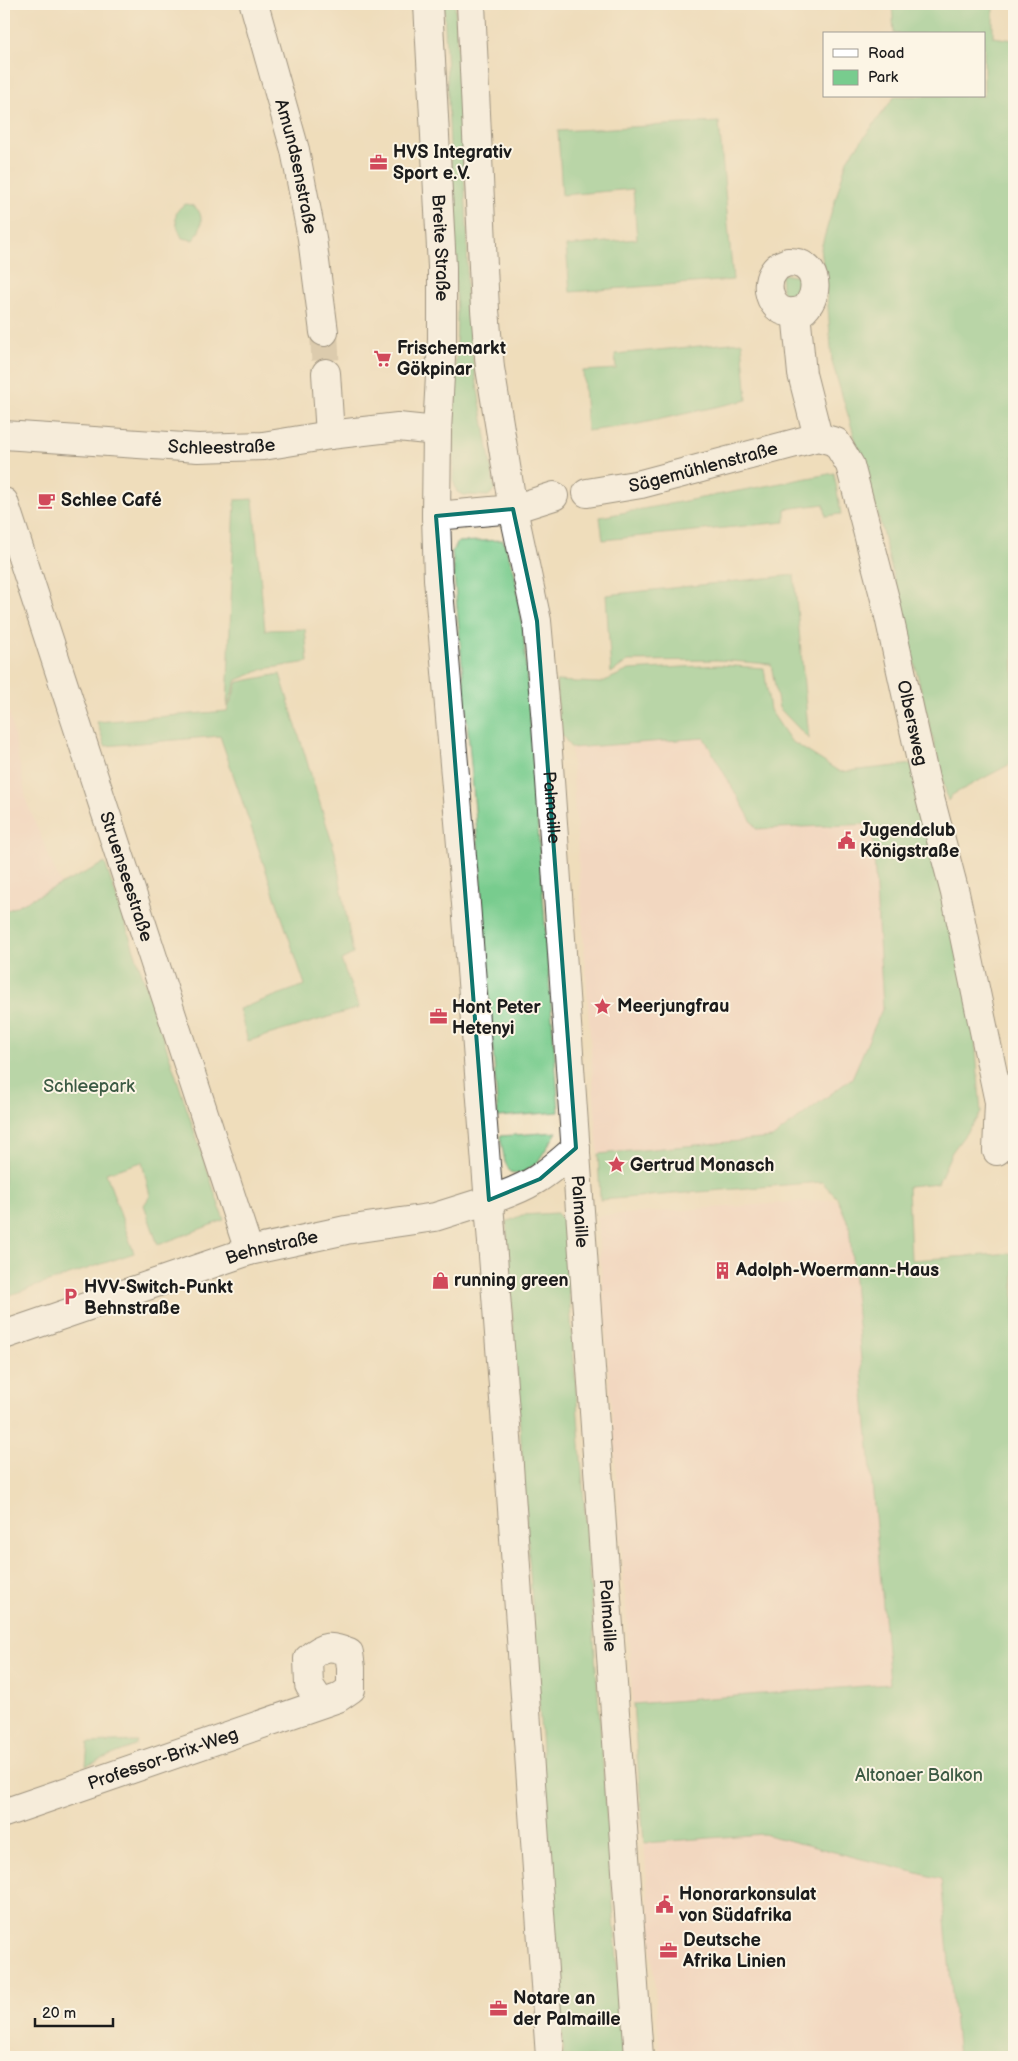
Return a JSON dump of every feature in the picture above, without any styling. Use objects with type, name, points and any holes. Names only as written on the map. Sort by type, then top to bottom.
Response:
[{"type":"main road","name":"Amundsenstraße","points":[[254,4],[295,150],[312,238],[324,332]]},
{"type":"main road","name":"Breite Straße","points":[[428,4],[442,267],[442,339],[437,431]]},
{"type":"main road","name":"Palmaille","points":[[471,4],[484,310],[490,368],[513,509],[537,621],[576,1148],[639,2057]]},
{"type":"main road","points":[[796,312],[802,374],[818,437]]},
{"type":"main road","points":[[326,373],[330,435]]},
{"type":"main road","name":"Schleestraße","points":[[4,435],[198,448],[263,446],[330,435],[398,427],[437,431]]},
{"type":"main road","points":[[437,431],[436,516],[438,579],[489,1200],[550,2057]]},
{"type":"main road","name":"Sägemühlenstraße","points":[[587,494],[641,484],[818,437]]},
{"type":"main road","name":"Olbersweg","points":[[818,437],[836,442],[850,465],[886,603],[925,779],[955,893],[999,1102],[997,1151]]},
{"type":"main road","points":[[436,516],[513,509],[554,496]]},
{"type":"main road","name":"Struenseestraße","points":[[4,502],[249,1251]]},
{"type":"main road","name":"Behnstraße","points":[[4,1335],[249,1251],[346,1230],[435,1217],[489,1200],[525,1188],[540,1179],[576,1148]]},
{"type":"main road","name":"Professor-Brix-Weg","points":[[4,1813],[321,1703]]},
{"type":"highlighted area","points":[[513,509],[537,621],[576,1148],[540,1179],[489,1200],[465,891],[436,516]]},
{"type":"shaded area","points":[[4,684],[27,803],[61,885],[4,912]]},
{"type":"shaded area","points":[[704,738],[756,829],[872,824],[883,1007],[852,1078],[772,1138],[598,1154],[571,748]]},
{"type":"shaded area","points":[[836,1199],[849,1225],[890,1684],[633,1704],[597,1216]]},
{"type":"shaded area","points":[[763,1834],[941,1879],[958,2057],[660,2057],[644,1843]]},
{"type":"green space","points":[[444,4],[455,4],[468,244],[466,294],[473,360],[495,490],[488,496],[464,495],[457,492],[453,480],[457,313]]},
{"type":"green space","points":[[892,4],[993,4],[993,37],[1014,40],[1014,762],[952,795],[948,801],[879,518],[832,362],[821,248],[847,160],[894,98],[986,98],[986,32],[894,32]]},
{"type":"green space","points":[[719,122],[733,280],[570,292],[566,246],[637,239],[633,189],[562,195],[558,131]]},
{"type":"green space","points":[[186,204],[197,209],[200,213],[201,224],[193,240],[182,238],[176,223],[178,210]]},
{"type":"green space","points":[[781,274],[801,277],[802,298],[790,303],[782,291]]},
{"type":"green space","points":[[742,342],[747,400],[634,425],[587,431],[583,371],[616,369],[615,354]]},
{"type":"green space","points":[[834,473],[841,514],[826,516],[824,504],[785,509],[785,522],[603,540],[600,517]]},
{"type":"green space","points":[[253,499],[265,630],[305,629],[308,662],[264,669],[237,680],[227,707],[235,500]]},
{"type":"green space","points":[[503,540],[514,570],[523,627],[559,1112],[498,1117],[478,844],[452,551],[458,542]]},
{"type":"green space","points":[[794,575],[809,739],[779,708],[771,664],[717,660],[628,661],[611,673],[606,595]]},
{"type":"green space","name":"Altonaer Balkon","points":[[719,665],[764,668],[770,710],[791,741],[840,772],[914,764],[974,1025],[981,1113],[952,1152],[938,1183],[908,1186],[911,1260],[1014,1253],[1014,2057],[958,2057],[941,1879],[763,1834],[644,1843],[633,1704],[890,1684],[849,1225],[837,1198],[822,1182],[600,1200],[598,1154],[772,1138],[852,1078],[883,1007],[872,824],[756,829],[704,738],[571,748],[560,732],[556,681],[600,683],[629,670]]},
{"type":"green space","points":[[280,674],[335,852],[353,954],[341,960],[359,1008],[248,1041],[239,1009],[305,985],[220,736],[105,746],[97,722],[227,711],[238,682]]},
{"type":"green space","name":"Schleepark","points":[[105,863],[224,1220],[158,1245],[144,1205],[150,1196],[142,1162],[106,1173],[134,1253],[4,1297],[4,912]]},
{"type":"green space","points":[[557,1132],[537,1163],[520,1174],[510,1172],[505,1162],[500,1136]]},
{"type":"green space","points":[[557,1213],[564,1221],[624,2057],[563,2057],[506,1222],[522,1215]]},
{"type":"green space","points":[[137,1741],[135,1746],[86,1765],[88,1743]]},
{"type":"tunnel","points":[[324,332],[326,373]]},
{"type":"place","name":"HVS Integrativ Sport e.V.","points":[[379,162]]},
{"type":"place","name":"Frischemarkt Gökpinar","points":[[383,358]]},
{"type":"place","name":"Schlee Café","points":[[47,500]]},
{"type":"place","name":"Jugendclub Königstraße","points":[[846,840]]},
{"type":"place","name":"Meerjungfrau","points":[[603,1006]]},
{"type":"place","name":"Hont Peter Hetenyi","points":[[438,1017]]},
{"type":"place","name":"Gertrud Monasch","points":[[616,1165]]},
{"type":"place","name":"Adolph-Woermann-Haus","points":[[722,1270]]},
{"type":"place","name":"running green","points":[[440,1280]]},
{"type":"place","name":"HVV-Switch-Punkt Behnstraße","points":[[70,1297]]},
{"type":"place","name":"Honorarkonsulat von Südafrika","points":[[665,1904]]},
{"type":"place","name":"Deutsche Afrika Linien","points":[[669,1950]]},
{"type":"place","name":"Notare an der Palmaille","points":[[499,2008]]}]
